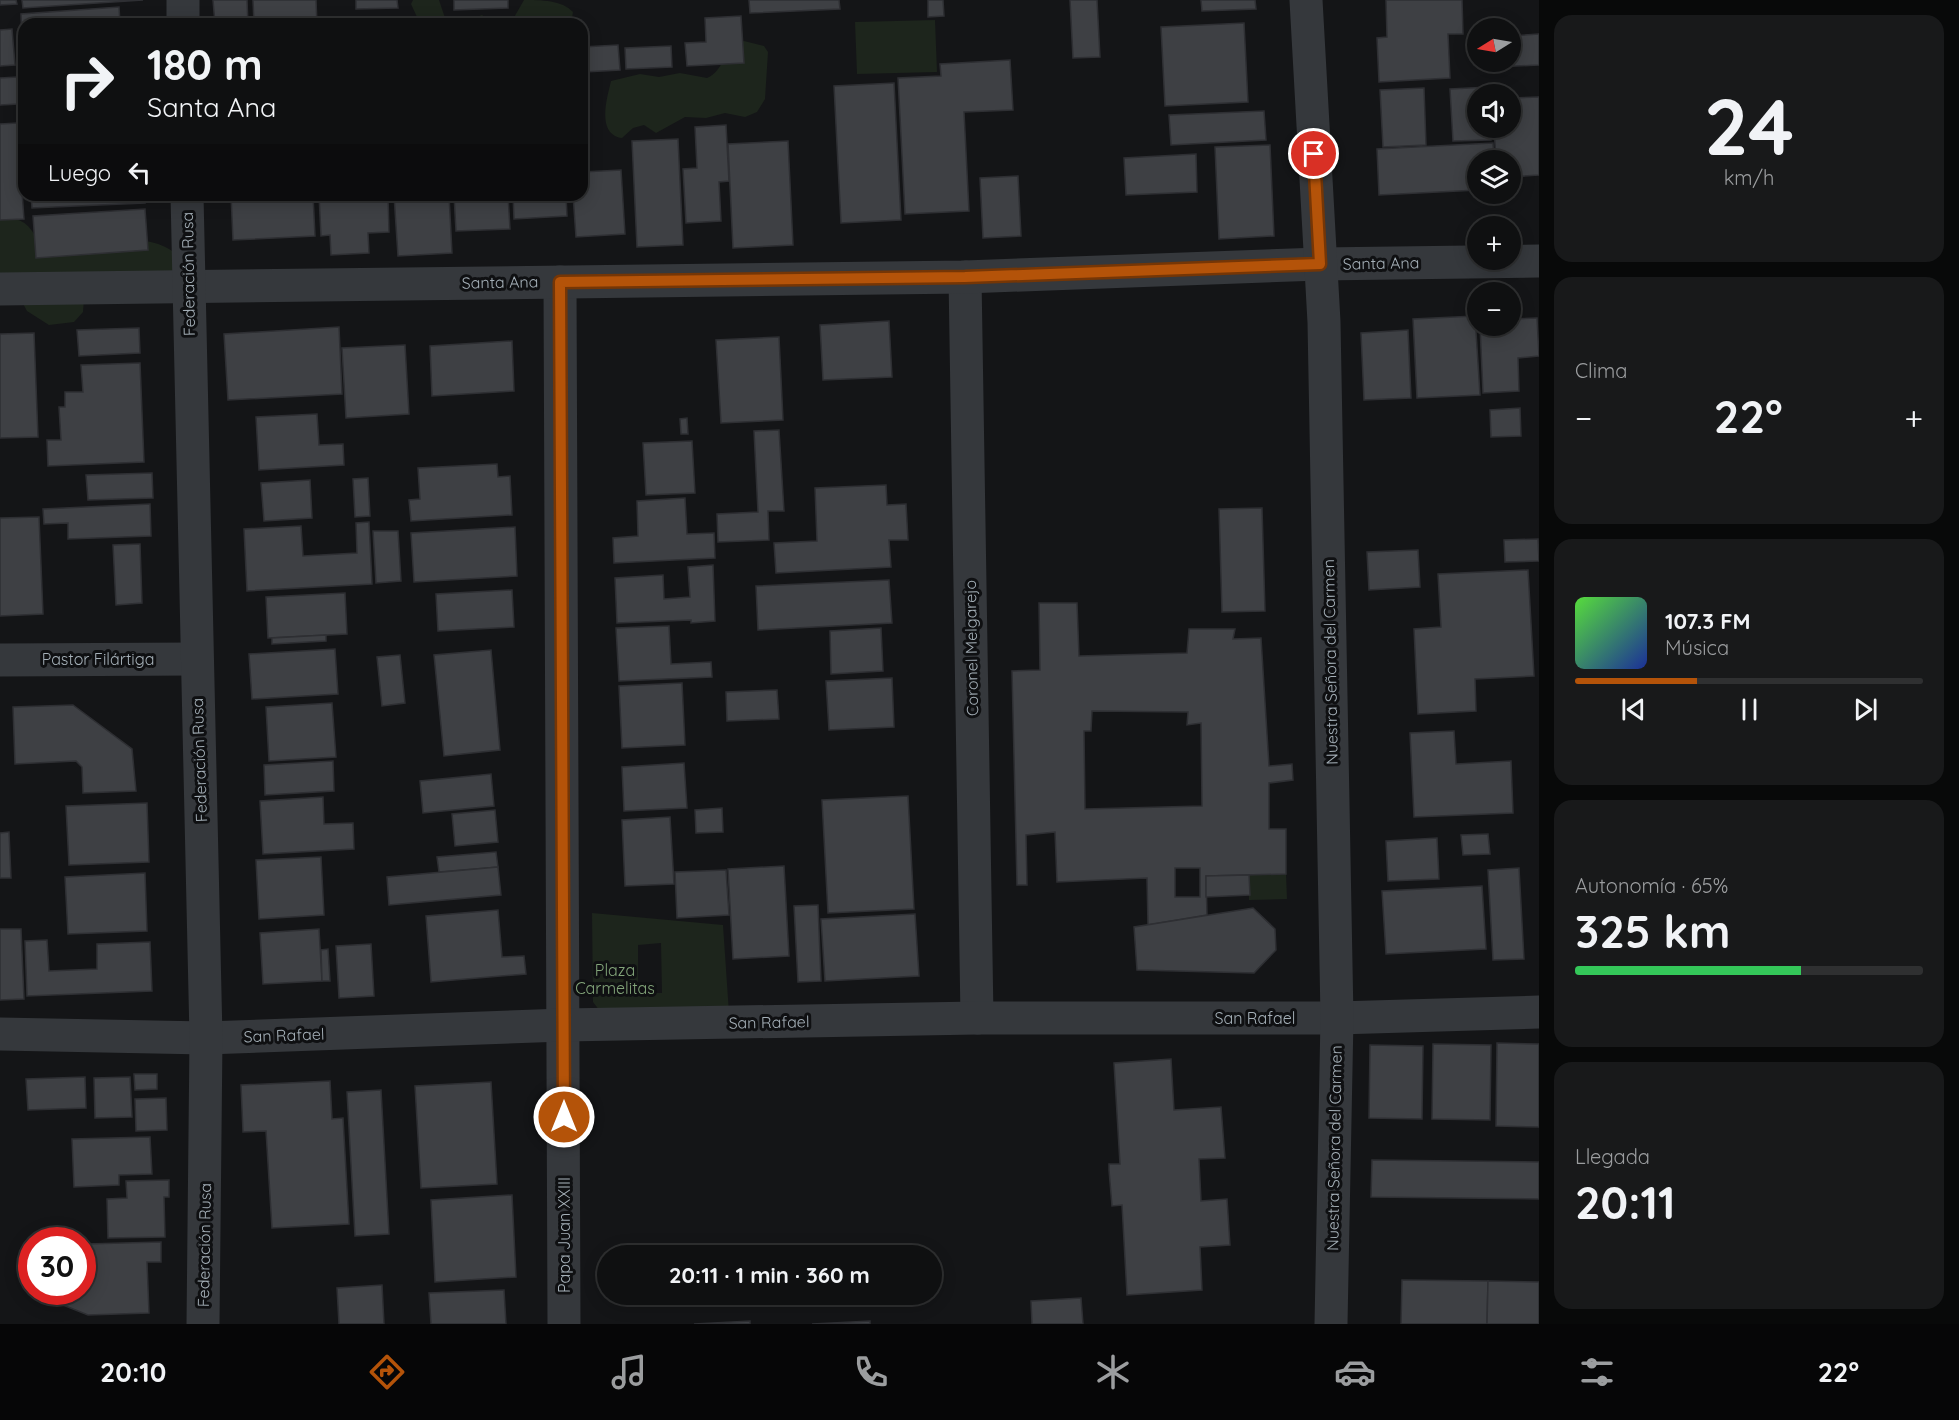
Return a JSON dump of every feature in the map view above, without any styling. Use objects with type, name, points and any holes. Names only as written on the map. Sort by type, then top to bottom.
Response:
[{"type":"street","points":[[183,0],[183,18]]},
{"type":"street","name":"Nuestra Señora del Carmen","points":[[1306,0],[1320,264],[1337,1018],[1331,1324]]},
{"type":"street","name":"Federación Rusa","points":[[187,201],[206,1038],[203,1324]]},
{"type":"street","name":"Santa Ana","points":[[0,289],[965,277],[1320,264],[1539,261]]},
{"type":"street","name":"Coronel Melgarejo","points":[[965,277],[977,1018]]},
{"type":"street","name":"Papa Juan XXIII","points":[[560,282],[564,1324]]},
{"type":"street","name":"Pastor Filártiga","points":[[0,660],[196,659]]},
{"type":"street","name":"San Rafael","points":[[0,1034],[206,1038],[564,1025],[977,1018],[1337,1018],[1539,1012]]},
{"type":"green space","points":[[413,0],[439,0],[445,18],[417,18],[411,4]]},
{"type":"green space","points":[[524,0],[557,3],[573,12],[572,18],[514,18]]},
{"type":"green space","points":[[935,20],[937,72],[857,74],[855,22]]},
{"type":"green space","points":[[744,41],[764,46],[768,52],[765,99],[757,112],[745,117],[725,113],[706,118],[685,117],[656,133],[644,125],[633,128],[622,138],[609,130],[605,114],[611,81],[640,74],[659,77],[680,73],[707,78],[718,70],[732,47]]},
{"type":"green space","points":[[0,218],[22,221],[30,228],[42,248],[129,239],[162,245],[175,253],[176,277],[84,299],[83,312],[74,322],[49,325],[27,311],[20,298],[0,287]]},
{"type":"green space","points":[[1286,874],[1287,899],[1249,900],[1249,875]]},
{"type":"green space","name":"Plaza Carmelitas","points":[[592,913],[723,925],[729,1013],[603,1015],[593,1002]],"holes":[[[661,943],[662,993],[638,993],[638,945]]]},
{"type":"building","points":[[0,0],[16,0],[17,4],[0,5]]},
{"type":"building","points":[[22,0],[143,0],[23,8]]},
{"type":"building","points":[[213,0],[247,0],[248,18],[214,18]]},
{"type":"building","points":[[253,0],[316,0],[317,18],[254,18]]},
{"type":"building","points":[[356,0],[397,0],[398,8],[356,9]]},
{"type":"building","points":[[454,0],[508,0],[508,8],[454,10]]},
{"type":"building","points":[[749,0],[839,0],[840,9],[750,13]]},
{"type":"building","points":[[928,0],[943,0],[944,16],[928,17]]},
{"type":"building","points":[[1070,0],[1097,0],[1100,57],[1073,58]]},
{"type":"building","points":[[1201,0],[1255,0],[1256,9],[1202,11]]},
{"type":"building","points":[[1386,0],[1462,0],[1463,34],[1448,34],[1450,78],[1379,82],[1377,38],[1387,37]]},
{"type":"building","points":[[119,7],[120,18],[21,18],[21,14]]},
{"type":"building","points":[[741,16],[744,63],[687,66],[685,43],[706,42],[705,18]]},
{"type":"building","points":[[1244,23],[1248,102],[1165,106],[1161,27]]},
{"type":"building","points":[[12,29],[15,65],[0,66],[0,30]]},
{"type":"building","points":[[1539,34],[1539,65],[1521,66],[1521,35]]},
{"type":"building","points":[[618,45],[620,70],[588,72],[588,47]]},
{"type":"building","points":[[671,46],[672,67],[626,69],[625,48]]},
{"type":"building","points":[[1010,60],[1013,110],[964,112],[969,211],[905,214],[898,78],[941,76],[940,64]]},
{"type":"building","points":[[17,77],[18,104],[0,105],[0,78]]},
{"type":"building","points":[[894,83],[901,220],[841,223],[834,86]]},
{"type":"building","points":[[1424,88],[1426,145],[1383,147],[1380,90]]},
{"type":"building","points":[[1467,88],[1467,138],[1491,138],[1491,140],[1453,141],[1450,89]]},
{"type":"building","points":[[1539,97],[1539,175],[1521,176],[1521,150],[1495,150],[1495,138],[1521,138],[1521,98]]},
{"type":"building","points":[[1264,111],[1266,140],[1171,145],[1169,115]]},
{"type":"building","points":[[17,123],[18,201],[23,201],[24,219],[0,220],[0,124]]},
{"type":"building","points":[[726,125],[729,181],[719,182],[721,221],[686,223],[683,169],[697,168],[695,127]]},
{"type":"building","points":[[678,139],[683,245],[637,247],[632,141]]},
{"type":"building","points":[[788,141],[793,245],[733,248],[728,144]]},
{"type":"building","points":[[1493,143],[1493,150],[1467,150],[1467,191],[1379,195],[1377,149]]},
{"type":"building","points":[[1270,145],[1274,236],[1219,239],[1215,147]]},
{"type":"building","points":[[1196,154],[1197,192],[1126,195],[1124,158]]},
{"type":"building","points":[[621,170],[625,234],[576,237],[573,201],[588,201],[588,172]]},
{"type":"building","points":[[1018,176],[1021,236],[983,238],[980,178]]},
{"type":"building","points":[[31,201],[145,201],[145,203],[32,208]]},
{"type":"building","points":[[231,201],[313,201],[315,236],[233,240]]},
{"type":"building","points":[[319,201],[388,201],[389,232],[368,233],[369,253],[331,255],[330,235],[321,236]]},
{"type":"building","points":[[394,201],[449,201],[452,253],[398,256]]},
{"type":"building","points":[[454,201],[508,201],[510,229],[456,231]]},
{"type":"building","points":[[513,201],[566,201],[567,216],[514,219]]},
{"type":"building","points":[[145,209],[148,250],[36,258],[33,216]]},
{"type":"building","points":[[1467,316],[1467,336],[1476,336],[1480,395],[1417,398],[1413,319]]},
{"type":"building","points":[[1537,318],[1539,356],[1518,358],[1519,391],[1483,393],[1480,336],[1521,336],[1521,319]]},
{"type":"building","points":[[889,321],[892,377],[823,380],[820,325]]},
{"type":"building","points":[[339,327],[342,394],[228,400],[224,334]]},
{"type":"building","points":[[139,328],[140,353],[79,356],[77,330]]},
{"type":"building","points":[[1408,330],[1411,398],[1364,400],[1361,333]]},
{"type":"building","points":[[34,333],[38,437],[0,438],[0,334]]},
{"type":"building","points":[[779,337],[783,420],[721,423],[716,340]]},
{"type":"building","points":[[512,341],[514,391],[432,396],[430,346]]},
{"type":"building","points":[[405,345],[409,414],[346,418],[342,348]]},
{"type":"building","points":[[140,363],[144,462],[48,466],[47,440],[61,440],[59,407],[65,407],[65,392],[83,392],[81,365]]},
{"type":"building","points":[[1520,408],[1521,436],[1491,437],[1490,410]]},
{"type":"building","points":[[317,414],[319,445],[343,444],[344,465],[259,470],[256,417]]},
{"type":"building","points":[[687,418],[688,434],[681,434],[680,419]]},
{"type":"building","points":[[779,430],[784,511],[768,511],[769,540],[718,542],[717,514],[758,512],[754,431]]},
{"type":"building","points":[[692,441],[695,493],[646,495],[643,443]]},
{"type":"building","points":[[497,464],[498,477],[510,476],[512,515],[411,521],[409,500],[420,499],[418,468]]},
{"type":"building","points":[[152,473],[153,498],[88,500],[86,475]]},
{"type":"building","points":[[368,478],[370,516],[355,517],[353,479]]},
{"type":"building","points":[[310,480],[312,518],[264,521],[261,483]]},
{"type":"building","points":[[886,485],[887,505],[906,504],[908,540],[889,540],[891,567],[776,573],[774,543],[817,541],[815,488]]},
{"type":"building","points":[[685,498],[687,534],[714,533],[715,558],[614,563],[613,538],[638,536],[637,501]]},
{"type":"building","points":[[150,504],[151,536],[68,539],[68,523],[44,524],[43,509]]},
{"type":"building","points":[[1262,508],[1265,611],[1222,612],[1219,509]]},
{"type":"building","points":[[39,517],[43,614],[0,616],[0,518]]},
{"type":"building","points":[[369,522],[372,584],[247,591],[244,529],[301,526],[303,556],[357,553],[356,523]]},
{"type":"building","points":[[515,527],[517,576],[414,582],[411,533]]},
{"type":"building","points":[[373,531],[398,531],[401,581],[376,583]]},
{"type":"building","points":[[1538,539],[1539,561],[1505,562],[1504,540]]},
{"type":"building","points":[[140,544],[142,603],[116,605],[113,545]]},
{"type":"building","points":[[1418,550],[1420,587],[1369,590],[1367,552]]},
{"type":"building","points":[[713,565],[715,621],[617,623],[615,578],[663,575],[664,599],[690,597],[688,567]]},
{"type":"building","points":[[1528,570],[1534,676],[1475,679],[1476,711],[1418,714],[1414,629],[1441,627],[1438,574]]},
{"type":"building","points":[[889,580],[892,623],[758,630],[756,586]]},
{"type":"building","points":[[512,590],[514,627],[438,631],[436,594]]},
{"type":"building","points":[[345,593],[347,634],[268,638],[266,597]]},
{"type":"building","points":[[1039,603],[1077,603],[1079,656],[1187,653],[1189,629],[1235,629],[1233,639],[1261,638],[1269,766],[1292,764],[1293,780],[1269,783],[1269,829],[1286,829],[1286,874],[1206,876],[1207,915],[1148,925],[1147,878],[1057,882],[1055,832],[1026,835],[1027,885],[1017,885],[1012,671],[1040,670]],"holes":[[[1092,711],[1188,712],[1187,725],[1201,723],[1202,806],[1085,809],[1084,731],[1091,731]],[[1175,868],[1200,868],[1200,897],[1175,897]]]},
{"type":"building","points":[[669,626],[671,664],[711,662],[712,677],[619,681],[616,628]]},
{"type":"building","points":[[881,628],[883,671],[831,674],[830,631]]},
{"type":"building","points":[[326,635],[326,641],[272,644],[272,638]]},
{"type":"building","points":[[335,649],[338,694],[252,699],[249,654]]},
{"type":"building","points":[[491,650],[500,750],[444,756],[434,655]]},
{"type":"building","points":[[400,655],[405,703],[382,706],[377,657]]},
{"type":"building","points":[[892,678],[894,727],[829,730],[826,681]]},
{"type":"building","points":[[682,683],[685,745],[622,748],[619,686]]},
{"type":"building","points":[[777,690],[779,719],[727,721],[726,692]]},
{"type":"building","points":[[332,703],[336,757],[269,761],[266,707]]},
{"type":"building","points":[[73,705],[132,749],[136,791],[83,793],[82,767],[76,761],[15,764],[13,707]]},
{"type":"building","points":[[1454,731],[1456,764],[1511,761],[1513,813],[1414,817],[1410,733]]},
{"type":"building","points":[[333,761],[334,791],[265,795],[264,765]]},
{"type":"building","points":[[684,763],[687,808],[624,811],[622,767]]},
{"type":"building","points":[[491,774],[494,806],[423,813],[420,781]]},
{"type":"building","points":[[908,796],[914,909],[828,913],[822,800]]},
{"type":"building","points":[[323,797],[324,824],[353,823],[354,849],[263,854],[260,801]]},
{"type":"building","points":[[147,803],[149,862],[69,865],[66,806]]},
{"type":"building","points":[[722,808],[723,832],[696,833],[695,810]]},
{"type":"building","points":[[495,810],[498,842],[455,846],[452,814]]},
{"type":"building","points":[[670,817],[674,884],[625,886],[622,820]]},
{"type":"building","points":[[9,832],[11,878],[0,878],[0,833]]},
{"type":"building","points":[[1488,834],[1490,854],[1463,855],[1461,835]]},
{"type":"building","points":[[1437,838],[1439,879],[1388,881],[1386,841]]},
{"type":"building","points":[[496,852],[498,867],[439,872],[437,857]]},
{"type":"building","points":[[321,857],[324,915],[259,919],[256,860]]},
{"type":"building","points":[[784,866],[789,956],[733,959],[728,869]]},
{"type":"building","points":[[498,867],[501,895],[389,905],[387,877]]},
{"type":"building","points":[[1519,868],[1524,959],[1493,960],[1488,870]]},
{"type":"building","points":[[726,870],[729,915],[677,918],[675,872]]},
{"type":"building","points":[[145,873],[147,931],[68,934],[65,877]]},
{"type":"building","points":[[1249,875],[1250,895],[1206,897],[1206,876]]},
{"type":"building","points":[[1482,886],[1486,949],[1386,954],[1382,891]]},
{"type":"building","points":[[818,905],[821,981],[798,982],[794,906]]},
{"type":"building","points":[[1253,908],[1275,929],[1276,950],[1254,973],[1137,970],[1134,927]]},
{"type":"building","points":[[498,910],[502,957],[524,956],[526,974],[431,982],[426,916]]},
{"type":"building","points":[[915,914],[919,976],[825,981],[821,919]]},
{"type":"building","points":[[0,929],[21,929],[24,999],[0,1000]]},
{"type":"building","points":[[319,929],[322,981],[263,984],[260,933]]},
{"type":"building","points":[[47,940],[49,971],[97,969],[97,944],[150,942],[152,991],[27,996],[25,941]]},
{"type":"building","points":[[371,944],[374,996],[339,998],[336,946]]},
{"type":"building","points":[[328,949],[330,981],[322,981],[321,950]]},
{"type":"building","points":[[1497,1043],[1539,1044],[1539,1127],[1496,1126]]},
{"type":"building","points":[[1433,1044],[1491,1045],[1490,1120],[1432,1119]]},
{"type":"building","points":[[1370,1045],[1423,1046],[1422,1119],[1369,1118]]},
{"type":"building","points":[[1171,1059],[1174,1110],[1221,1107],[1225,1158],[1199,1159],[1201,1201],[1227,1199],[1230,1245],[1200,1247],[1202,1290],[1127,1295],[1122,1205],[1112,1206],[1109,1170],[1109,1164],[1120,1164],[1114,1063]]},
{"type":"building","points":[[134,1074],[157,1074],[157,1089],[135,1090]]},
{"type":"building","points":[[85,1077],[86,1108],[28,1110],[26,1079]]},
{"type":"building","points":[[130,1077],[132,1117],[95,1118],[94,1078]]},
{"type":"building","points":[[330,1081],[332,1119],[343,1118],[349,1224],[272,1228],[266,1131],[243,1132],[241,1085]]},
{"type":"building","points":[[491,1082],[497,1184],[421,1188],[415,1086]]},
{"type":"building","points":[[381,1090],[389,1234],[355,1236],[347,1092]]},
{"type":"building","points":[[166,1098],[167,1130],[136,1131],[135,1099]]},
{"type":"building","points":[[150,1137],[152,1174],[119,1175],[119,1185],[74,1187],[72,1139]]},
{"type":"building","points":[[1372,1160],[1539,1162],[1539,1199],[1371,1197]]},
{"type":"building","points":[[169,1180],[169,1197],[164,1197],[165,1237],[108,1238],[107,1199],[127,1198],[126,1181]]},
{"type":"building","points":[[512,1195],[516,1277],[435,1282],[431,1200]]},
{"type":"building","points":[[161,1242],[161,1262],[147,1262],[149,1313],[88,1315],[63,1305],[96,1305],[96,1244]]},
{"type":"building","points":[[1402,1280],[1488,1281],[1487,1324],[1401,1324]]},
{"type":"building","points":[[1488,1281],[1539,1282],[1539,1324],[1487,1324]]},
{"type":"building","points":[[382,1285],[384,1324],[339,1324],[337,1288]]},
{"type":"building","points":[[504,1290],[506,1324],[431,1324],[429,1293]]},
{"type":"building","points":[[1081,1298],[1083,1324],[1032,1324],[1031,1301]]},
{"type":"building","points":[[750,1321],[750,1324],[694,1324],[713,1323]]},
{"type":"building","points":[[870,1321],[870,1324],[812,1324]]},
{"type":"route","points":[[564,1117],[560,282],[965,277],[1320,264],[1314,154]]}]
